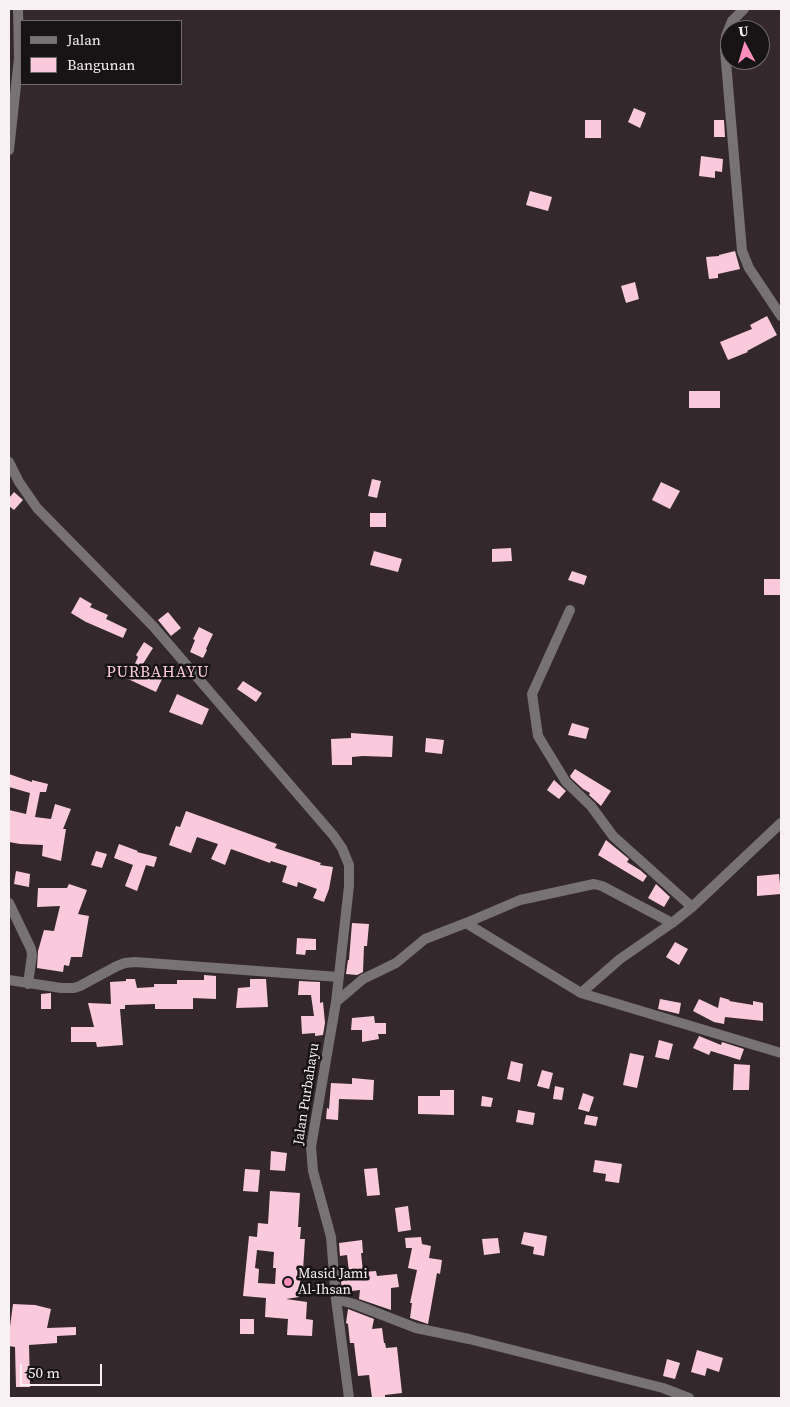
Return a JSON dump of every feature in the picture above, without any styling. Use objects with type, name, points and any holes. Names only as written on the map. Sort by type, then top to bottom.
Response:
[{"type":"street","points":[[9,150],[19,58],[18,9]]},
{"type":"street","points":[[744,9],[732,21],[726,36],[725,50],[742,251],[749,268],[781,316]]},
{"type":"street","name":"Jalan Purbahayu","points":[[9,462],[19,482],[37,508],[153,626],[333,835],[342,848],[349,865],[349,886],[336,1002],[311,1147],[313,1171],[330,1237],[349,1398]]},
{"type":"street","points":[[570,610],[532,694],[531,700],[538,736],[566,782],[591,806],[614,836],[692,907]]},
{"type":"street","points":[[581,993],[620,959],[692,907],[781,823]]},
{"type":"street","points":[[336,1002],[364,979],[396,962],[425,939],[520,900],[594,884],[602,886],[672,923]]},
{"type":"street","points":[[9,903],[32,952],[28,984]]},
{"type":"street","points":[[466,923],[581,993],[781,1053]]},
{"type":"street","points":[[9,980],[28,984],[74,988],[117,966],[135,962],[338,977]]},
{"type":"street","points":[[336,1299],[416,1328],[469,1339],[654,1386],[689,1398]]},
{"type":"building","points":[[634,108],[646,113],[640,128],[628,122]]},
{"type":"building","points":[[585,120],[601,120],[601,138],[585,138]]},
{"type":"building","points":[[714,120],[724,120],[725,137],[714,137]]},
{"type":"building","points":[[701,156],[723,159],[722,172],[715,171],[715,178],[699,176]]},
{"type":"building","points":[[530,191],[552,197],[548,211],[526,205]]},
{"type":"building","points":[[735,251],[740,269],[718,274],[718,278],[709,279],[706,257],[719,256]]},
{"type":"building","points":[[635,282],[639,299],[626,303],[621,286]]},
{"type":"building","points":[[767,316],[777,335],[748,352],[728,360],[720,342],[752,329],[750,325]]},
{"type":"building","points":[[689,391],[720,391],[720,408],[689,408]]},
{"type":"building","points":[[372,479],[381,481],[377,498],[368,496]]},
{"type":"building","points":[[661,482],[680,491],[670,509],[652,500]]},
{"type":"building","points":[[14,492],[23,500],[14,510],[9,506],[9,498]]},
{"type":"building","points":[[370,513],[386,513],[386,527],[370,527]]},
{"type":"building","points":[[511,548],[512,561],[492,562],[492,549]]},
{"type":"building","points":[[374,551],[402,559],[398,572],[370,565]]},
{"type":"building","points":[[572,571],[587,576],[584,585],[568,580]]},
{"type":"building","points":[[764,579],[780,579],[780,595],[764,595]]},
{"type":"building","points":[[80,597],[92,604],[90,607],[108,615],[106,619],[127,629],[123,638],[86,622],[71,613]]},
{"type":"building","points":[[168,612],[181,628],[171,636],[158,620]]},
{"type":"building","points":[[199,627],[213,634],[203,658],[190,652],[195,640],[193,639]]},
{"type":"building","points":[[144,642],[153,648],[141,667],[163,677],[156,692],[128,679],[138,657],[136,655]]},
{"type":"building","points":[[243,681],[262,693],[256,702],[237,689]]},
{"type":"building","points":[[177,694],[209,709],[202,725],[169,712]]},
{"type":"building","points":[[572,723],[589,728],[586,739],[568,735]]},
{"type":"building","points":[[351,733],[393,736],[392,757],[352,757],[352,765],[332,765],[331,739],[351,738]]},
{"type":"building","points":[[426,738],[444,740],[442,754],[425,752]]},
{"type":"building","points":[[575,769],[611,791],[601,806],[589,795],[590,793],[571,778],[570,776]]},
{"type":"building","points":[[9,774],[32,782],[32,780],[48,784],[46,792],[40,792],[35,817],[51,819],[55,804],[71,809],[63,829],[66,829],[61,861],[42,856],[43,845],[9,842],[9,810],[26,814],[30,793],[9,787]]},
{"type":"building","points":[[554,780],[566,791],[559,799],[547,790]]},
{"type":"building","points":[[186,811],[277,844],[275,848],[321,863],[320,865],[333,867],[329,889],[324,902],[313,898],[317,889],[298,882],[297,887],[282,882],[287,866],[271,861],[270,863],[231,849],[225,865],[211,859],[218,844],[197,837],[191,853],[169,845],[176,826],[180,827]]},
{"type":"building","points":[[606,840],[629,859],[627,862],[647,876],[643,882],[598,855]]},
{"type":"building","points":[[119,844],[137,852],[157,857],[154,867],[146,865],[137,891],[125,886],[133,865],[114,858]]},
{"type":"building","points":[[96,851],[107,854],[102,868],[91,865]]},
{"type":"building","points":[[16,871],[30,874],[29,887],[14,884]]},
{"type":"building","points":[[779,874],[781,894],[757,896],[757,876]]},
{"type":"building","points":[[69,884],[87,890],[78,914],[89,916],[82,957],[71,957],[69,966],[64,965],[63,972],[37,968],[38,951],[44,930],[54,931],[60,906],[37,907],[38,888],[67,888]]},
{"type":"building","points":[[656,884],[670,897],[664,907],[648,898]]},
{"type":"building","points":[[352,923],[369,924],[367,946],[364,946],[363,972],[357,975],[346,974]]},
{"type":"building","points":[[297,938],[316,939],[316,950],[306,950],[305,955],[296,954]]},
{"type":"building","points":[[675,942],[688,949],[679,965],[666,957]]},
{"type":"building","points":[[204,975],[216,976],[216,999],[193,998],[193,1009],[155,1009],[155,1004],[125,1005],[125,1009],[120,1009],[123,1045],[97,1047],[96,1042],[71,1042],[71,1027],[94,1027],[88,1003],[111,1004],[110,982],[135,979],[137,988],[154,987],[154,984],[177,984],[177,980],[204,980]]},
{"type":"building","points":[[250,979],[266,979],[268,1007],[236,1008],[238,988],[250,987]]},
{"type":"building","points":[[299,981],[320,982],[320,1003],[323,1002],[325,1023],[323,1035],[315,1036],[315,1033],[302,1034],[301,1016],[314,1016],[311,995],[298,995]]},
{"type":"building","points":[[51,993],[51,1009],[41,1009],[41,994]]},
{"type":"building","points":[[720,997],[729,1001],[753,1005],[753,1001],[763,1003],[763,1021],[725,1017],[724,1024],[714,1022],[693,1011],[699,999],[718,1008]]},
{"type":"building","points":[[660,999],[681,1003],[679,1014],[658,1009]]},
{"type":"building","points":[[374,1016],[375,1023],[386,1023],[386,1034],[378,1034],[379,1039],[362,1042],[362,1030],[351,1030],[352,1018]]},
{"type":"building","points":[[699,1036],[721,1045],[722,1042],[744,1049],[740,1060],[711,1051],[709,1055],[693,1048]]},
{"type":"building","points":[[659,1040],[673,1044],[669,1060],[655,1057]]},
{"type":"building","points":[[630,1053],[644,1056],[637,1088],[623,1085]]},
{"type":"building","points":[[511,1061],[523,1064],[520,1082],[507,1079]]},
{"type":"building","points":[[734,1064],[750,1065],[749,1090],[733,1090]]},
{"type":"building","points":[[542,1070],[553,1073],[549,1089],[537,1086]]},
{"type":"building","points":[[352,1078],[374,1080],[373,1100],[339,1099],[338,1120],[326,1119],[327,1108],[329,1109],[331,1083],[352,1084]]},
{"type":"building","points":[[555,1086],[564,1088],[562,1100],[553,1099]]},
{"type":"building","points":[[440,1090],[454,1090],[454,1115],[418,1114],[418,1096],[440,1096]]},
{"type":"building","points":[[583,1093],[594,1097],[589,1112],[578,1109]]},
{"type":"building","points":[[482,1096],[493,1098],[491,1107],[481,1106]]},
{"type":"building","points":[[518,1110],[535,1113],[533,1125],[516,1122]]},
{"type":"building","points":[[586,1115],[598,1117],[596,1126],[584,1124]]},
{"type":"building","points":[[271,1151],[287,1153],[285,1171],[270,1170]]},
{"type":"building","points":[[595,1160],[622,1164],[619,1183],[605,1181],[606,1174],[593,1172]]},
{"type":"building","points":[[377,1168],[380,1195],[367,1196],[364,1169]]},
{"type":"building","points":[[245,1169],[260,1170],[258,1192],[243,1191]]},
{"type":"building","points":[[270,1191],[300,1193],[298,1227],[301,1227],[300,1239],[305,1239],[303,1270],[301,1270],[299,1297],[286,1299],[307,1302],[306,1319],[313,1320],[312,1336],[287,1335],[288,1319],[265,1317],[266,1298],[243,1296],[249,1236],[257,1237],[258,1223],[268,1224]],"holes":[[[257,1250],[274,1252],[275,1284],[258,1283],[259,1269],[255,1268]]]},
{"type":"building","points":[[408,1206],[411,1230],[398,1232],[395,1208]]},
{"type":"building","points":[[524,1232],[547,1236],[544,1256],[533,1254],[534,1247],[521,1244]]},
{"type":"building","points":[[421,1237],[422,1244],[431,1246],[429,1258],[442,1260],[440,1274],[437,1273],[428,1324],[410,1318],[412,1303],[410,1303],[417,1270],[408,1268],[412,1248],[406,1248],[405,1238]]},
{"type":"building","points":[[498,1238],[500,1253],[484,1255],[482,1239]]},
{"type":"building","points":[[362,1240],[363,1272],[376,1271],[377,1276],[397,1274],[399,1287],[391,1288],[391,1310],[359,1299],[360,1290],[342,1292],[341,1281],[350,1280],[347,1255],[340,1256],[339,1243]]},
{"type":"building","points":[[13,1304],[35,1305],[51,1309],[47,1328],[76,1327],[76,1335],[57,1336],[57,1343],[29,1345],[30,1387],[16,1387],[15,1347],[9,1346]]},
{"type":"building","points":[[348,1309],[374,1319],[372,1329],[382,1328],[386,1348],[397,1347],[402,1393],[385,1395],[385,1398],[372,1398],[369,1375],[358,1376],[354,1343],[350,1343],[348,1324],[346,1323]]},
{"type":"building","points":[[240,1319],[254,1319],[254,1334],[240,1334]]},
{"type":"building","points":[[697,1350],[723,1358],[719,1372],[707,1368],[705,1376],[691,1372]]},
{"type":"building","points":[[667,1359],[680,1363],[675,1379],[663,1376]]},
{"type":"place","name":"Masid Jami Al-Ihsan","points":[[288,1282]]},
{"type":"district","name":"PURBAHAYU","points":[[158,673]]}]
